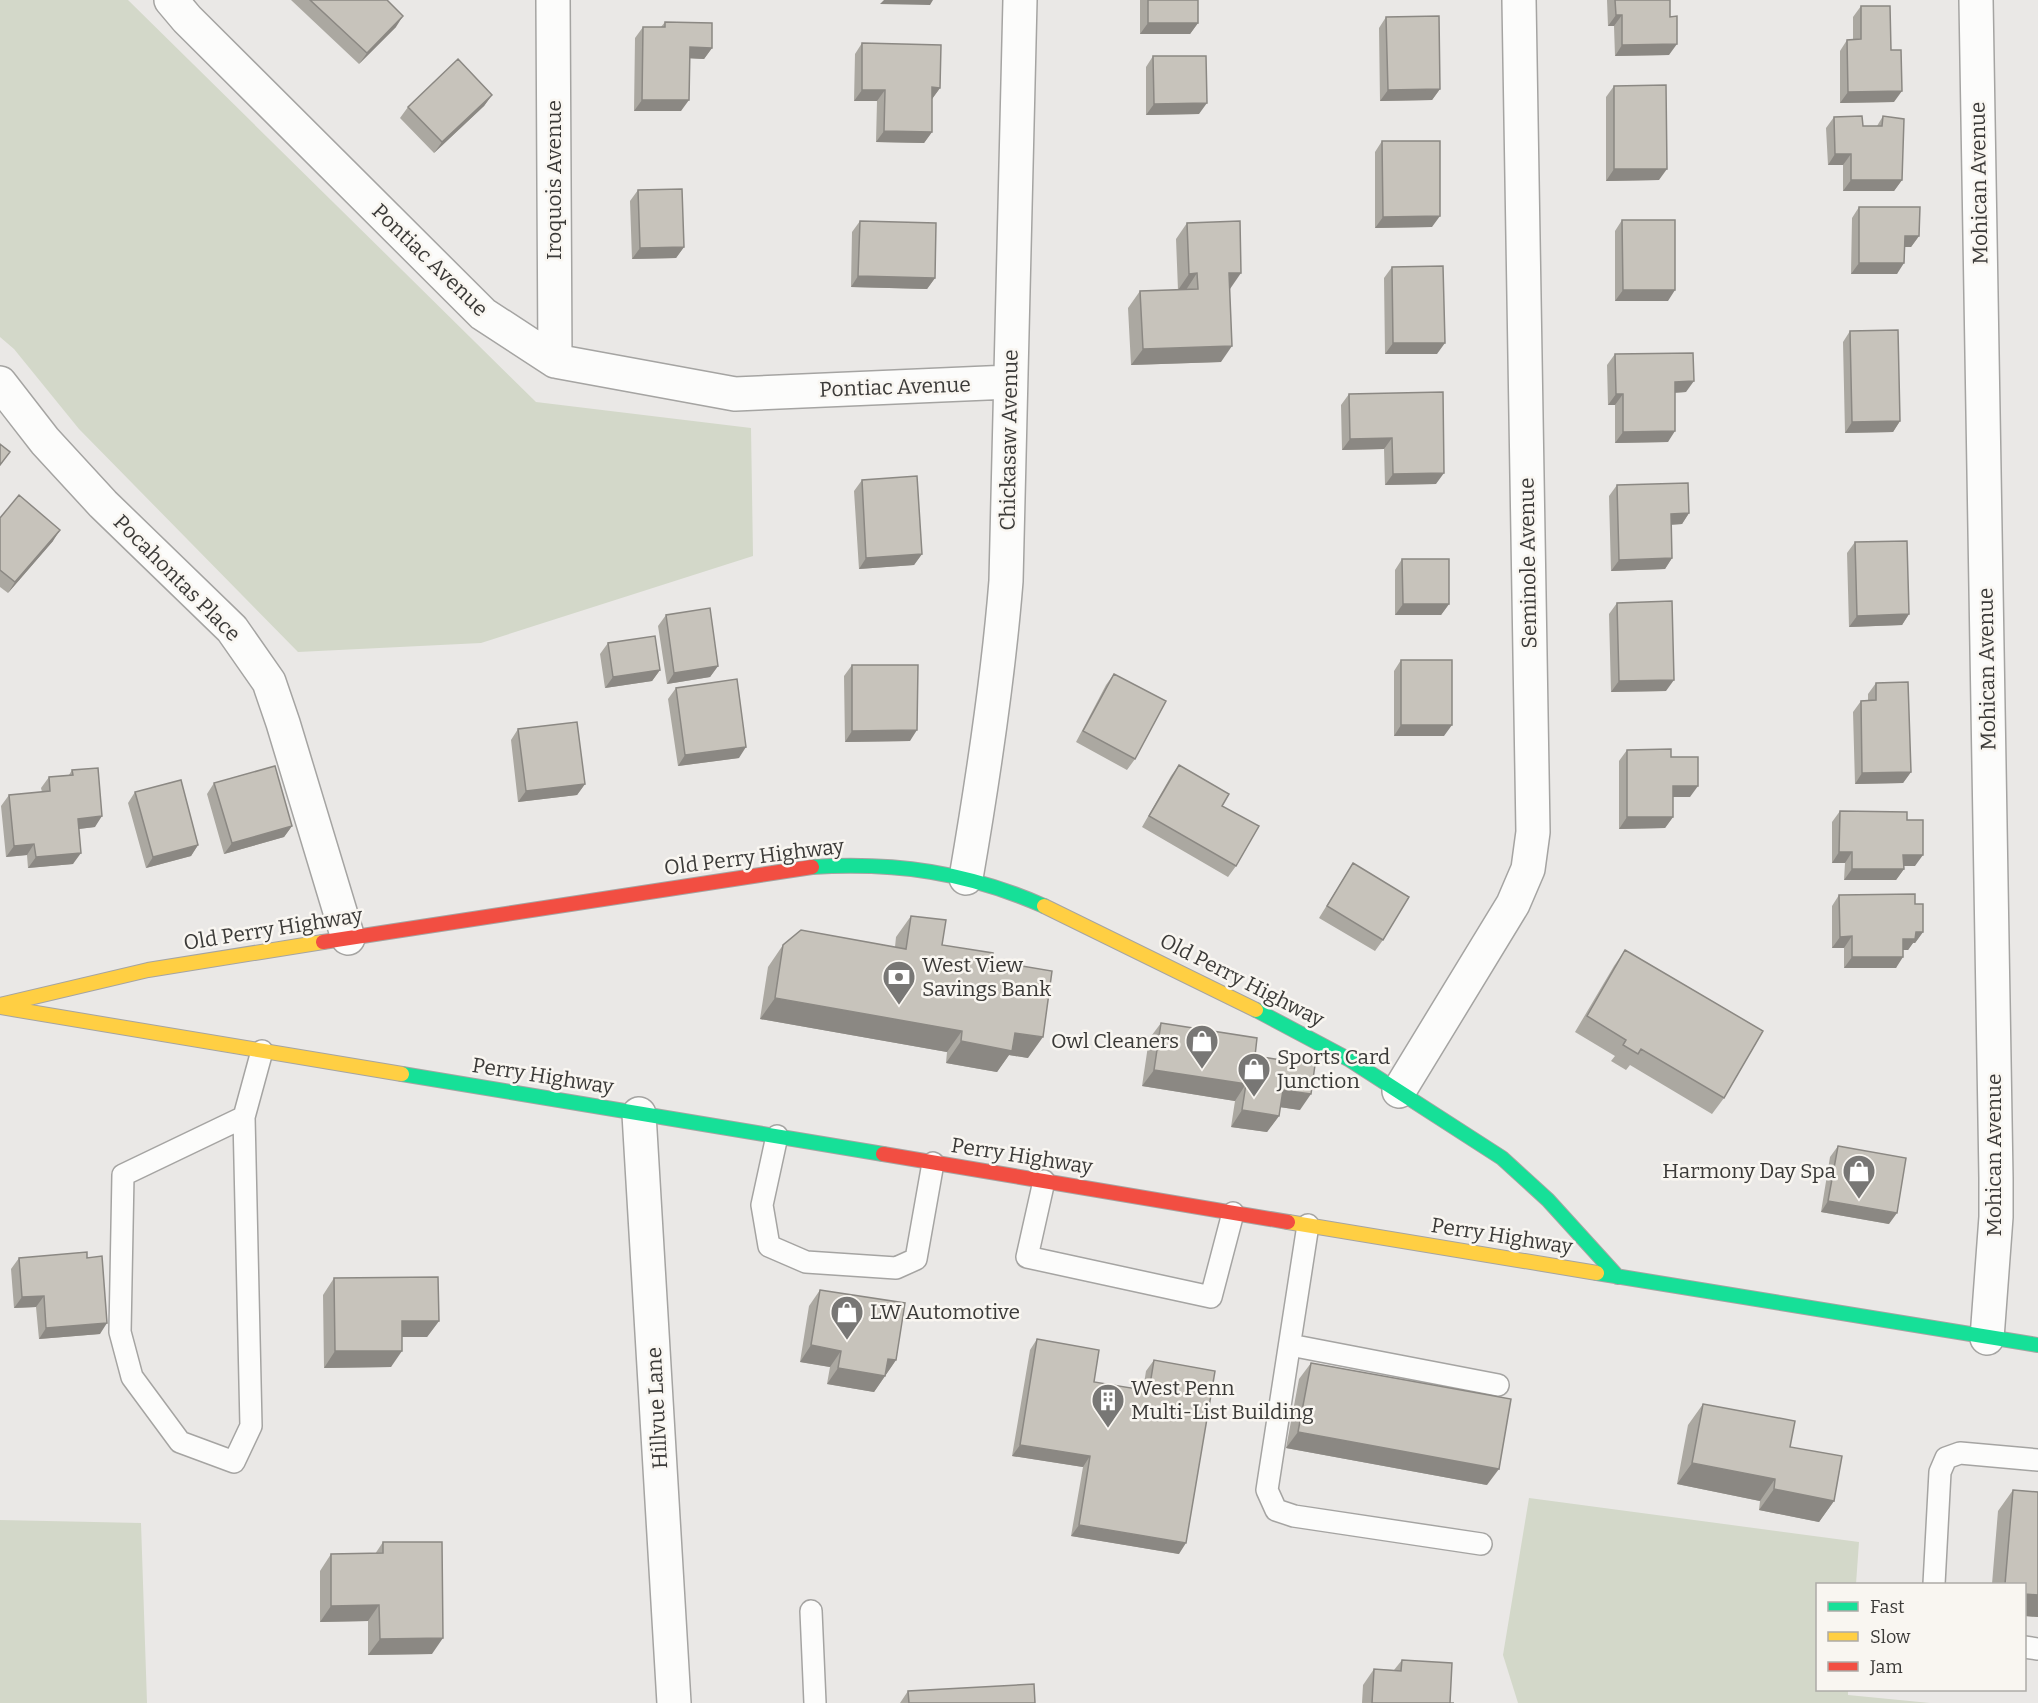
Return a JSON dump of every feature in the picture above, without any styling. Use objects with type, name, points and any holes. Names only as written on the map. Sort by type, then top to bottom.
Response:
[{"type":"main road","name":"Old Perry Highway","points":[[0,1006],[148,970],[820,866],[887,866],[927,870],[966,878],[1010,892],[1055,911],[1248,1005],[1351,1061],[1522,1173],[1618,1277]]},
{"type":"main road","name":"Perry Highway","points":[[0,1006],[1233,1213],[2038,1345]]},
{"type":"street","name":"Pontiac Avenue","points":[[171,0],[187,19],[483,314],[555,361],[735,394],[1010,382]]},
{"type":"street","name":"Iroquois Avenue","points":[[553,0],[555,361]]},
{"type":"street","name":"Chickasaw Avenue","points":[[966,878],[988,751],[1002,637],[1006,580],[1020,0]]},
{"type":"street","name":"Seminole Avenue","points":[[1399,1091],[1513,904],[1528,869],[1531,850],[1533,808],[1519,0]]},
{"type":"street","name":"Mohican Avenue","points":[[1976,0],[1996,1178],[1996,1217],[1987,1338]]},
{"type":"street","name":"Pocahontas Place","points":[[0,383],[45,441],[103,504],[232,629],[269,682],[348,938]]},
{"type":"street","name":"Hillvue Lane","points":[[639,1114],[674,1703]]},
{"type":"lane","points":[[244,1117],[123,1175],[120,1332],[132,1377],[180,1442],[234,1462],[251,1426],[244,1117],[262,1051]]},
{"type":"lane","points":[[777,1136],[762,1205],[769,1246],[806,1262],[896,1268],[916,1260],[933,1163]]},
{"type":"lane","points":[[1044,1181],[1028,1257],[1210,1297],[1233,1213]]},
{"type":"lane","points":[[1308,1225],[1268,1490],[1276,1510],[1294,1516],[1481,1544]]},
{"type":"lane","points":[[1290,1345],[1498,1385]]},
{"type":"lane","points":[[1934,1583],[1940,1472],[1946,1458],[1960,1453],[2038,1460]]},
{"type":"lane","points":[[811,1611],[815,1703]]},
{"type":"green space","points":[[0,0],[128,0],[536,402],[751,428],[753,556],[481,643],[298,652],[79,429],[14,349],[0,337]]},
{"type":"green space","points":[[1529,1498],[1859,1542],[1856,1583],[1816,1583],[1816,1691],[1848,1691],[1848,1695],[1930,1703],[1518,1703],[1503,1655]]},
{"type":"green space","points":[[0,1520],[141,1523],[147,1703],[0,1703]]},
{"type":"building","points":[[310,0],[387,0],[403,16],[367,53]]},
{"type":"building","points":[[1148,0],[1198,0],[1198,23],[1148,23]]},
{"type":"building","points":[[1615,0],[1670,0],[1670,17],[1677,16],[1677,44],[1622,45],[1622,15],[1616,15]]},
{"type":"building","points":[[1861,6],[1890,6],[1891,50],[1901,50],[1902,91],[1848,92],[1847,40],[1861,39]]},
{"type":"building","points":[[1439,16],[1440,89],[1388,90],[1386,17]]},
{"type":"building","points":[[665,22],[712,23],[712,48],[690,47],[689,100],[642,100],[643,27],[665,27]]},
{"type":"building","points":[[862,43],[941,45],[940,88],[932,87],[932,132],[884,131],[885,90],[862,90]]},
{"type":"building","points":[[1153,56],[1206,56],[1207,103],[1154,104]]},
{"type":"building","points":[[458,59],[492,95],[442,142],[408,107]]},
{"type":"building","points":[[1666,85],[1667,169],[1614,169],[1614,86]]},
{"type":"building","points":[[1862,116],[1863,126],[1882,126],[1883,116],[1904,119],[1902,180],[1851,180],[1851,154],[1835,154],[1834,117]]},
{"type":"building","points":[[1382,141],[1440,141],[1440,216],[1383,217]]},
{"type":"building","points":[[682,189],[684,247],[640,248],[638,190]]},
{"type":"building","points":[[1859,207],[1920,207],[1919,236],[1905,236],[1904,263],[1859,263]]},
{"type":"building","points":[[1622,220],[1675,220],[1675,290],[1623,290]]},
{"type":"building","points":[[860,221],[936,223],[935,278],[858,276]]},
{"type":"building","points":[[1240,221],[1241,273],[1229,273],[1232,346],[1143,349],[1140,291],[1198,289],[1197,273],[1189,274],[1187,223]]},
{"type":"building","points":[[1443,266],[1445,343],[1393,343],[1392,267]]},
{"type":"building","points":[[1898,330],[1900,421],[1852,422],[1850,331]]},
{"type":"building","points":[[1693,353],[1694,381],[1675,382],[1675,431],[1623,432],[1623,394],[1616,394],[1615,354]]},
{"type":"building","points":[[1443,392],[1444,473],[1393,474],[1392,438],[1350,439],[1349,394]]},
{"type":"building","points":[[0,444],[10,452],[0,465]]},
{"type":"building","points":[[917,476],[922,554],[866,558],[862,480]]},
{"type":"building","points":[[1688,483],[1689,513],[1671,514],[1672,558],[1619,560],[1617,485]]},
{"type":"building","points":[[19,495],[60,530],[15,582],[0,570],[0,518]]},
{"type":"building","points":[[1907,541],[1909,614],[1857,616],[1855,542]]},
{"type":"building","points":[[1402,559],[1449,559],[1449,604],[1403,604]]},
{"type":"building","points":[[1672,601],[1674,680],[1619,681],[1617,603]]},
{"type":"building","points":[[710,608],[718,666],[674,673],[666,615]]},
{"type":"building","points":[[655,636],[660,670],[613,677],[608,643]]},
{"type":"building","points":[[1401,660],[1452,660],[1452,725],[1401,725]]},
{"type":"building","points":[[852,665],[918,665],[917,730],[852,731]]},
{"type":"building","points":[[1114,674],[1166,701],[1135,759],[1083,731]]},
{"type":"building","points":[[737,679],[746,747],[685,755],[676,688]]},
{"type":"building","points":[[1908,682],[1911,772],[1862,773],[1861,701],[1876,700],[1876,683]]},
{"type":"building","points":[[577,722],[585,784],[526,791],[518,729]]},
{"type":"building","points":[[1671,749],[1671,757],[1698,757],[1698,786],[1673,786],[1673,817],[1627,817],[1627,750]]},
{"type":"building","points":[[1179,765],[1229,794],[1222,806],[1259,826],[1236,866],[1149,816]]},
{"type":"building","points":[[275,766],[292,826],[232,843],[214,783]]},
{"type":"building","points":[[98,768],[102,816],[78,819],[81,853],[36,857],[34,844],[14,846],[9,795],[50,791],[49,777],[73,775],[72,770]]},
{"type":"building","points":[[181,780],[198,845],[153,857],[135,792]]},
{"type":"building","points":[[1840,811],[1907,812],[1907,820],[1923,820],[1923,855],[1903,855],[1904,869],[1852,869],[1852,852],[1839,852]]},
{"type":"building","points":[[1353,863],[1409,897],[1383,940],[1327,906]]},
{"type":"building","points":[[1915,894],[1915,904],[1923,904],[1923,932],[1916,932],[1915,939],[1903,939],[1903,957],[1852,957],[1852,936],[1840,937],[1839,895]]},
{"type":"building","name":"West View Savings Bank","points":[[911,916],[946,920],[942,945],[993,953],[992,961],[1052,971],[1043,1037],[1015,1033],[1012,1051],[961,1041],[962,1031],[775,998],[783,945],[801,930],[906,949]]},
{"type":"building","points":[[1625,950],[1763,1031],[1724,1098],[1641,1049],[1638,1054],[1623,1045],[1626,1040],[1587,1016]]},
{"type":"building","points":[[1161,1023],[1257,1038],[1255,1056],[1315,1065],[1311,1094],[1283,1090],[1279,1116],[1242,1110],[1246,1084],[1154,1070]]},
{"type":"building","points":[[1838,1146],[1906,1158],[1897,1213],[1828,1201]]},
{"type":"building","points":[[87,1252],[87,1258],[102,1256],[107,1323],[46,1328],[44,1296],[22,1297],[19,1258]]},
{"type":"building","points":[[438,1277],[439,1321],[402,1321],[402,1351],[335,1351],[334,1278]]},
{"type":"building","name":"LW Automotive","points":[[820,1290],[905,1303],[896,1360],[888,1359],[885,1376],[838,1368],[841,1351],[811,1345]]},
{"type":"building","name":"West Penn Multi-List Building","points":[[1037,1339],[1099,1350],[1094,1382],[1149,1391],[1154,1360],[1215,1371],[1186,1543],[1079,1525],[1090,1456],[1020,1445]]},
{"type":"building","points":[[1311,1363],[1511,1399],[1499,1469],[1298,1432]]},
{"type":"building","points":[[1703,1404],[1795,1421],[1790,1447],[1842,1456],[1834,1501],[1774,1489],[1775,1479],[1692,1463]]},
{"type":"building","points":[[2013,1490],[2038,1492],[2038,1595],[2026,1594],[2026,1583],[2005,1583]]},
{"type":"building","points":[[383,1542],[442,1542],[443,1638],[380,1639],[379,1605],[331,1606],[331,1554],[383,1553]]},
{"type":"building","points":[[1402,1660],[1452,1663],[1450,1703],[1372,1703],[1374,1669],[1401,1671]]},
{"type":"building","points":[[1034,1684],[1035,1703],[909,1703],[908,1691]]},
{"type":"traffic: fast","points":[[812,867],[873,866],[931,872],[987,885],[1044,906]]},
{"type":"traffic: fast","points":[[1256,1010],[1350,1060],[1502,1158],[1548,1200],[1618,1277]]},
{"type":"traffic: fast","points":[[402,1074],[883,1154]]},
{"type":"traffic: fast","points":[[1597,1273],[2038,1345]]},
{"type":"traffic: slow","points":[[1044,906],[1256,1010]]},
{"type":"traffic: slow","points":[[0,1005],[148,970],[323,942]]},
{"type":"traffic: slow","points":[[0,1007],[402,1074]]},
{"type":"traffic: slow","points":[[1288,1222],[1597,1273]]},
{"type":"traffic: jam","points":[[323,942],[812,867]]},
{"type":"traffic: jam","points":[[883,1154],[1288,1222]]},
{"type":"place","name":"West View Savings Bank","points":[[899,1006]]},
{"type":"place","name":"Owl Cleaners","points":[[1202,1070]]},
{"type":"place","name":"Sports Card Junction","points":[[1254,1098]]},
{"type":"place","name":"Harmony Day Spa","points":[[1859,1200]]},
{"type":"place","name":"LW Automotive","points":[[847,1341]]},
{"type":"place","name":"West Penn Multi-List Building","points":[[1108,1429]]}]
